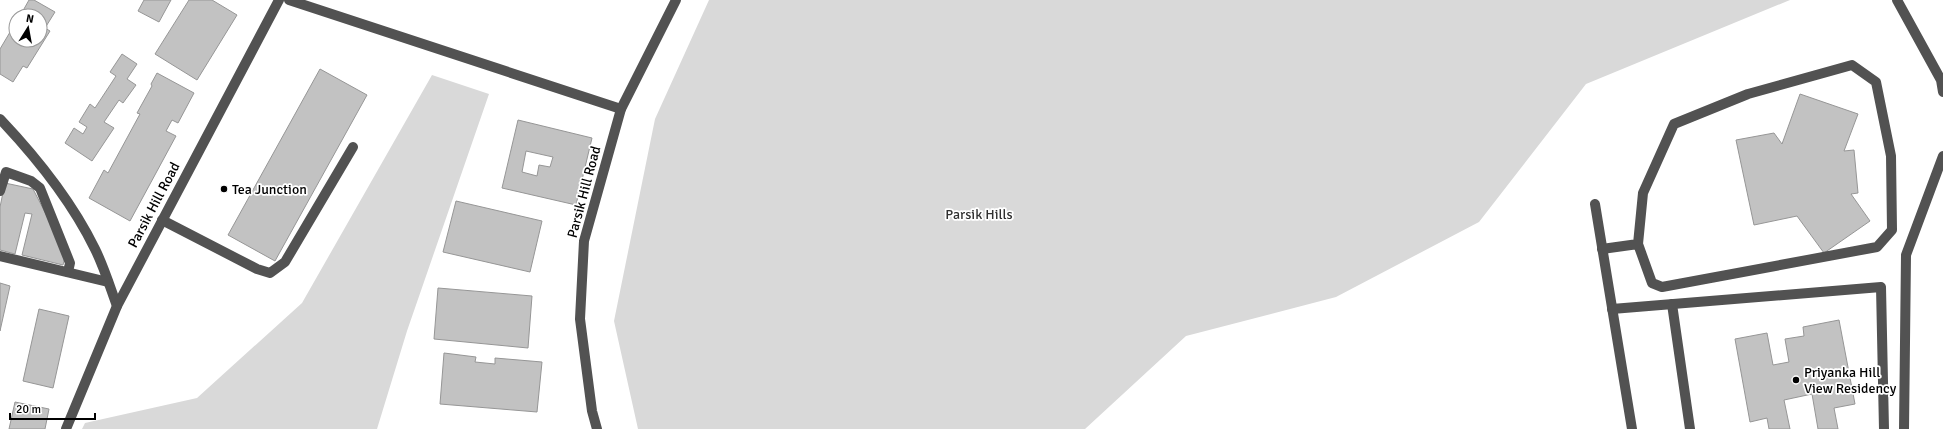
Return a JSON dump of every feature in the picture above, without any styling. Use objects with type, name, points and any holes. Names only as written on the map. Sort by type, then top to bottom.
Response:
[{"type":"street","name":"Parsik Hill Road","points":[[66,429],[117,306],[279,0]]},
{"type":"street","points":[[289,0],[621,109]]},
{"type":"street","name":"Parsik Hill Road","points":[[597,429],[592,411],[580,319],[584,241],[621,109],[676,0]]},
{"type":"street","points":[[1896,0],[1941,80],[1943,92]]},
{"type":"street","points":[[1852,65],[1876,82],[1891,156],[1892,215],[1892,230],[1877,247],[1662,287],[1652,283],[1638,244],[1642,193],[1674,124],[1748,94],[1852,65]]},
{"type":"street","points":[[0,119],[33,153],[76,213],[96,250],[117,306]]},
{"type":"street","points":[[162,220],[257,269],[270,273],[285,262],[353,147]]},
{"type":"street","points":[[1904,429],[1906,255],[1943,156]]},
{"type":"street","points":[[0,191],[3,175],[6,172],[31,181],[40,188],[70,263],[68,272]]},
{"type":"street","points":[[1595,204],[1632,429]]},
{"type":"street","points":[[1602,249],[1638,244]]},
{"type":"street","points":[[0,256],[108,282]]},
{"type":"street","points":[[1612,309],[1881,287],[1884,429]]},
{"type":"street","points":[[1672,304],[1690,429]]},
{"type":"green space","name":"Parsik Hills","points":[[709,0],[1790,0],[1586,84],[1479,222],[1336,297],[1186,336],[1085,429],[638,429],[614,321],[655,119]]},
{"type":"green space","points":[[432,75],[489,94],[407,331],[377,429],[82,429],[85,423],[197,398],[302,303]]},
{"type":"building","points":[[29,0],[34,0],[48,8],[24,8]]},
{"type":"building","points":[[144,0],[171,0],[159,22],[138,11]]},
{"type":"building","points":[[189,0],[212,0],[237,15],[197,80],[155,54]]},
{"type":"building","points":[[48,8],[55,12],[48,23]]},
{"type":"building","points":[[8,36],[8,48],[39,48],[27,68],[23,66],[13,82],[0,74],[0,49]]},
{"type":"building","points":[[122,54],[137,64],[127,79],[136,85],[123,103],[119,100],[104,122],[114,128],[92,161],[65,143],[74,128],[83,134],[87,127],[79,122],[90,104],[95,108],[116,76],[110,72]]},
{"type":"building","points":[[320,69],[367,95],[275,261],[228,235]]},
{"type":"building","points":[[157,73],[194,93],[178,123],[172,120],[166,131],[176,136],[130,221],[89,198],[104,170],[108,173],[140,114],[137,113],[152,86],[151,84]]},
{"type":"building","points":[[1800,94],[1858,114],[1844,151],[1854,150],[1858,193],[1851,194],[1870,221],[1824,253],[1797,216],[1754,225],[1736,140],[1774,133],[1782,144]]},
{"type":"building","points":[[518,120],[592,138],[576,205],[502,188]],"holes":[[[526,151],[553,157],[550,167],[539,165],[537,176],[522,172]]]},
{"type":"building","points":[[5,183],[33,189],[66,253],[63,265],[22,255],[32,214],[25,213],[15,254],[0,250],[0,207]]},
{"type":"building","points":[[456,201],[542,221],[530,272],[443,252]]},
{"type":"building","points":[[0,283],[10,286],[0,331]]},
{"type":"building","points":[[438,288],[532,296],[528,348],[434,339]]},
{"type":"building","points":[[39,309],[69,316],[53,388],[23,381]]},
{"type":"building","name":"Priyanka Hill View Residency","points":[[1839,320],[1855,404],[1834,408],[1838,429],[1818,429],[1812,394],[1784,400],[1790,429],[1769,429],[1767,418],[1750,422],[1735,339],[1767,333],[1773,365],[1789,362],[1785,339],[1804,336],[1803,327]]},
{"type":"building","points":[[444,353],[476,357],[475,362],[495,364],[495,358],[542,362],[537,412],[440,404]]},
{"type":"building","points":[[15,402],[49,409],[45,429],[9,429]]},
{"type":"place","name":"Tea Junction","points":[[224,189]]},
{"type":"place","name":"Priyanka Hill View Residency","points":[[1796,380]]}]
